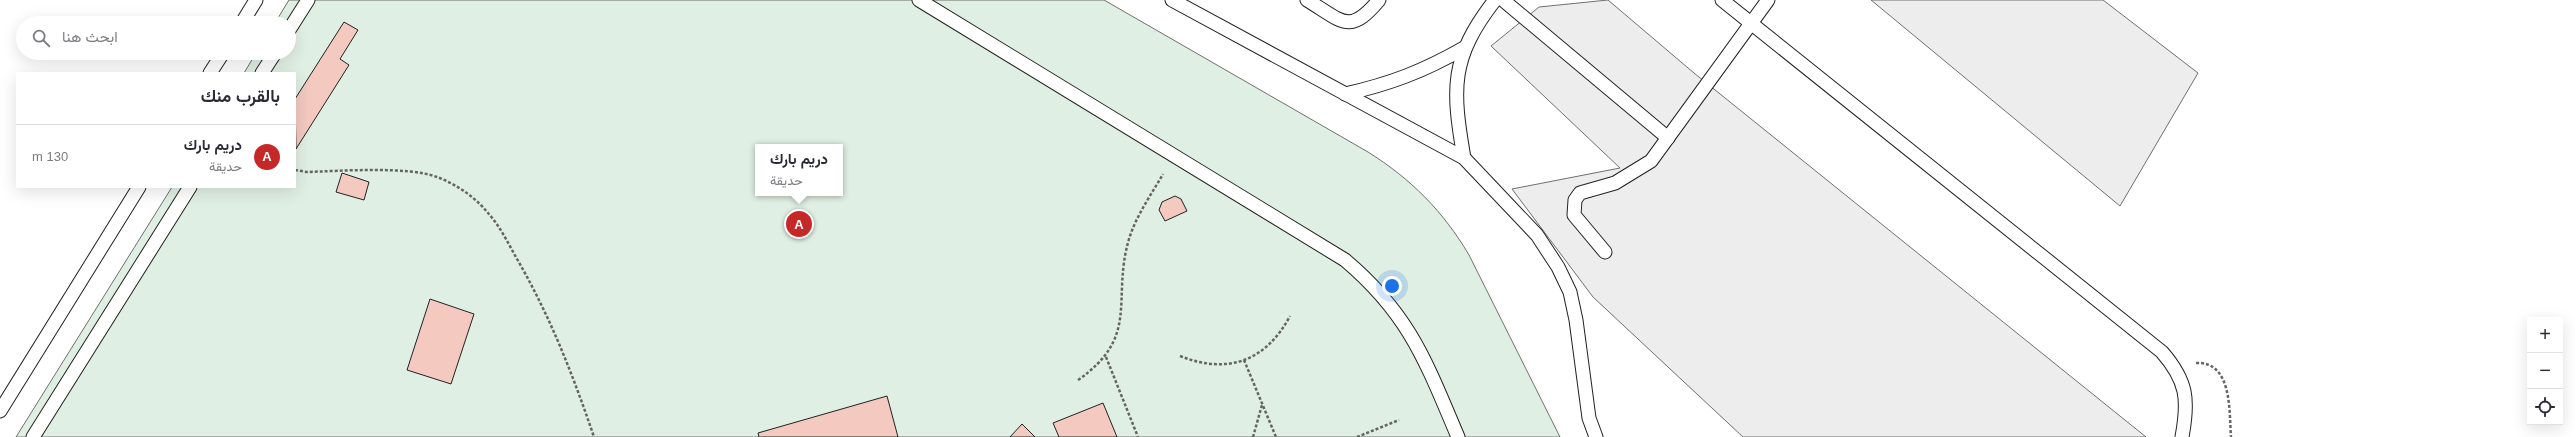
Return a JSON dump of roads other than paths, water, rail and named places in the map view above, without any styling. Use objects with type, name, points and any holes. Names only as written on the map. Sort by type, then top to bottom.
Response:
[{"type":"lane","points":[[246,16],[256,0]]},
{"type":"lane","points":[[296,19],[308,0]]},
{"type":"lane","points":[[919,0],[1174,156],[1321,243],[1368,279],[1407,326],[1422,353],[1458,437]]},
{"type":"lane","points":[[1172,0],[1464,158],[1537,235],[1558,267],[1570,292],[1576,320],[1589,418],[1596,437]]},
{"type":"lane","points":[[1307,0],[1343,22],[1354,23],[1366,17],[1380,0]]},
{"type":"lane","points":[[1464,158],[1455,95],[1457,74],[1464,48],[1476,25],[1495,0]]},
{"type":"lane","points":[[1503,0],[1668,138]]},
{"type":"lane","points":[[1722,0],[1751,21],[2162,352],[2177,369],[2185,390],[2186,413],[2182,437]]},
{"type":"lane","points":[[1605,252],[1578,222],[1573,208],[1575,200],[1580,193],[1615,183],[1652,161],[1751,21],[1768,0]]},
{"type":"lane","points":[[1345,94],[1387,84],[1420,72],[1464,48]]},
{"type":"lane","points":[[211,72],[218,60]]},
{"type":"lane","points":[[263,72],[270,60]]},
{"type":"lane","points":[[0,411],[139,188]]},
{"type":"lane","points":[[33,437],[189,188]]},
{"type":"place","name":"دريم بارك","points":[[799,224]]}]
